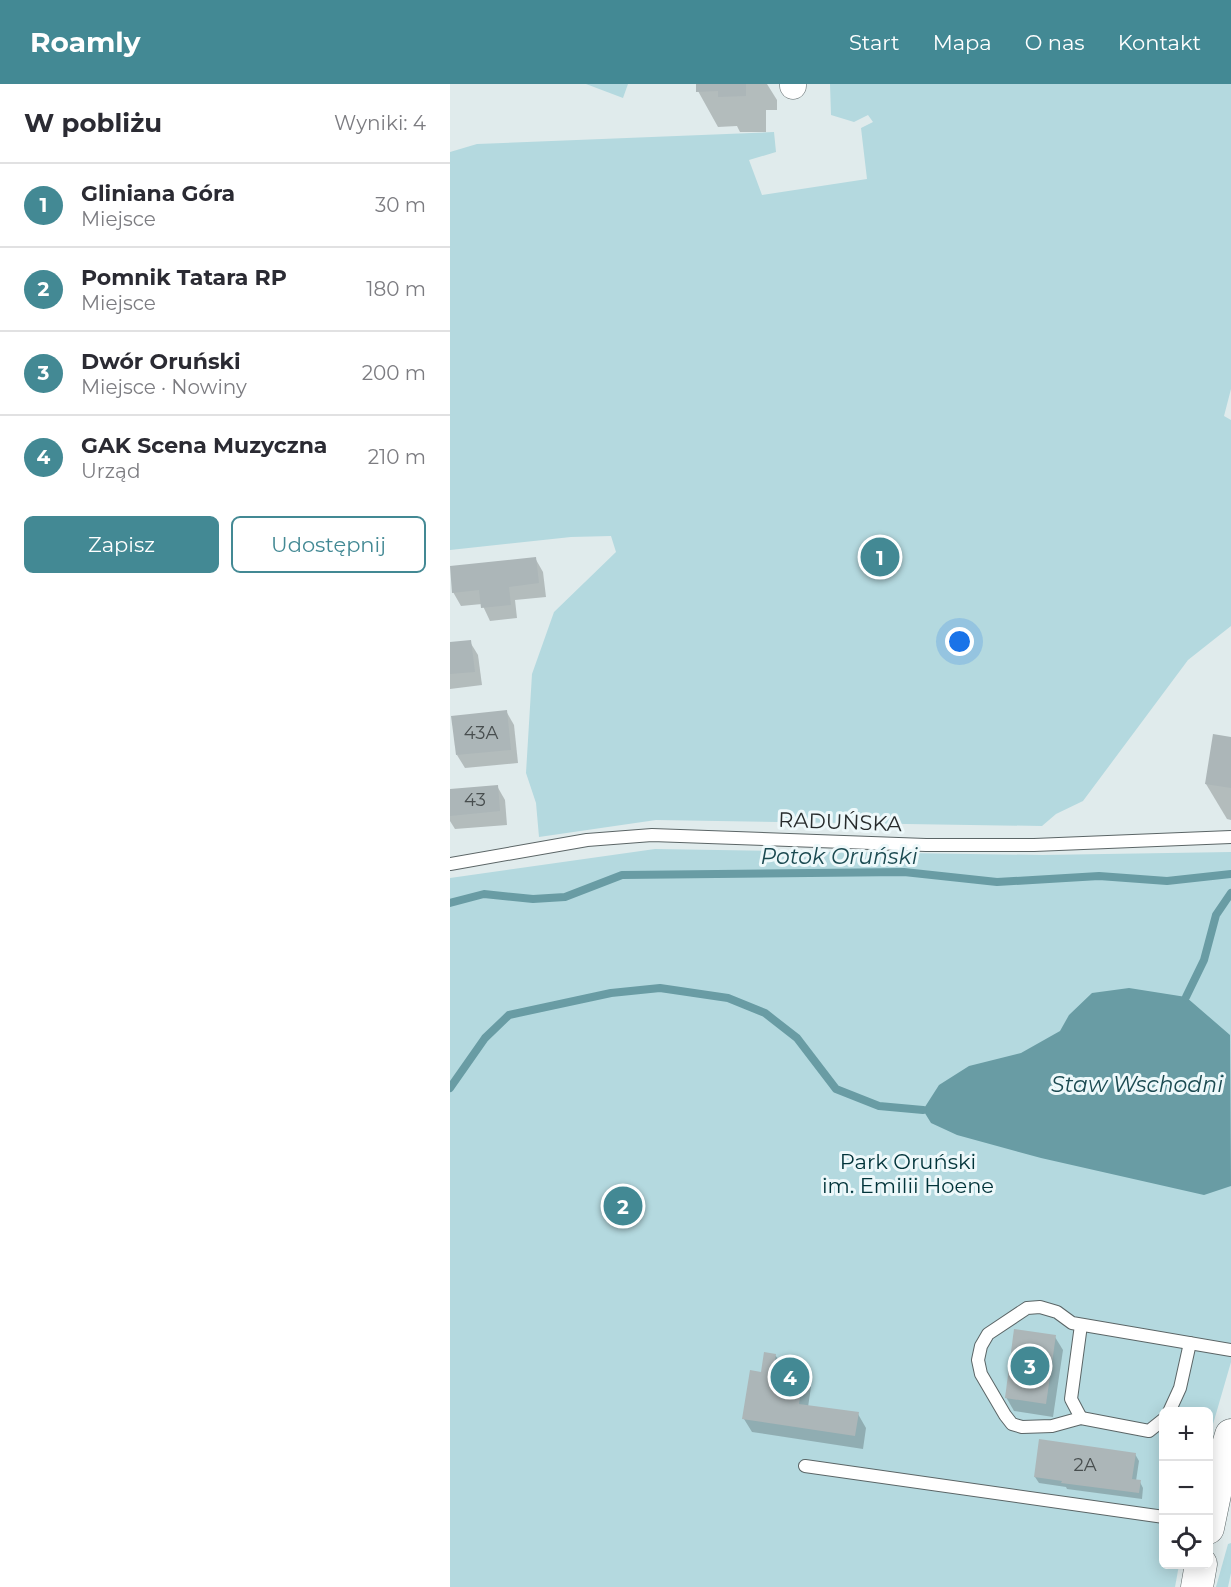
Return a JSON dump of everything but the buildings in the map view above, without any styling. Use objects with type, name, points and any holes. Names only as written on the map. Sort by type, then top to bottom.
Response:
[{"type":"street","points":[[1211,1515],[1219,1475],[1231,1435]]},
{"type":"street","points":[[1197,1587],[1201,1569]]},
{"type":"lane","name":"RADUŃSKA","points":[[450,864],[587,840],[652,835],[926,845],[1034,845],[1231,837]]},
{"type":"lane","points":[[1159,1423],[1149,1431],[1081,1418],[1052,1426],[1022,1427],[1011,1424],[981,1374],[978,1360],[981,1346],[988,1334],[1027,1308],[1040,1307],[1057,1311],[1072,1323],[1231,1350]]},
{"type":"lane","points":[[1081,1325],[1071,1399],[1081,1418]]},
{"type":"lane","points":[[1171,1407],[1180,1388],[1190,1343]]},
{"type":"lane","points":[[805,1466],[1159,1516]]},
{"type":"green space","points":[[586,84],[628,84],[623,98]]},
{"type":"green space","points":[[830,84],[1231,84],[1231,389],[1224,416],[1231,420],[1231,626],[1188,660],[1083,801],[1056,814],[1042,826],[656,820],[539,837],[536,803],[526,773],[532,674],[554,612],[616,552],[611,536],[571,537],[450,550],[450,152],[477,144],[774,132],[776,152],[749,160],[762,195],[867,179],[861,128],[873,122],[868,115],[854,122],[831,115]]},
{"type":"green space","name":"Park Oruński im. Emilii Hoene","points":[[655,849],[1042,855],[1231,852],[1231,1362],[1213,1424],[1213,1407],[1159,1407],[1159,1569],[1178,1569],[1175,1587],[450,1587],[450,878]]},
{"type":"green space","points":[[1231,1543],[1231,1573],[1228,1587],[1216,1587],[1228,1544]]},
{"type":"water","name":"Staw Wschodni","points":[[1129,988],[1186,997],[1230,1035],[1231,1186],[1204,1195],[1041,1158],[957,1135],[931,1123],[923,1110],[939,1085],[969,1066],[1021,1053],[1060,1031],[1069,1015],[1092,993]]},
{"type":"waterway","name":"Potok Oruński","points":[[450,903],[484,894],[533,899],[565,897],[622,875],[904,872],[997,882],[1099,876],[1167,881],[1231,874]]},
{"type":"waterway","points":[[1186,997],[1204,960],[1216,915],[1231,893]]},
{"type":"waterway","points":[[450,1088],[485,1038],[509,1015],[611,993],[660,988],[728,998],[765,1013],[797,1038],[836,1089],[879,1106],[923,1110]]},
{"type":"place","name":"Gliniana Góra","points":[[880,557]]},
{"type":"place","name":"Pomnik Tatara RP","points":[[623,1206]]},
{"type":"place","name":"Dwór Oruński","points":[[1030,1366]]},
{"type":"place","name":"GAK Scena Muzyczna","points":[[790,1377]]}]
